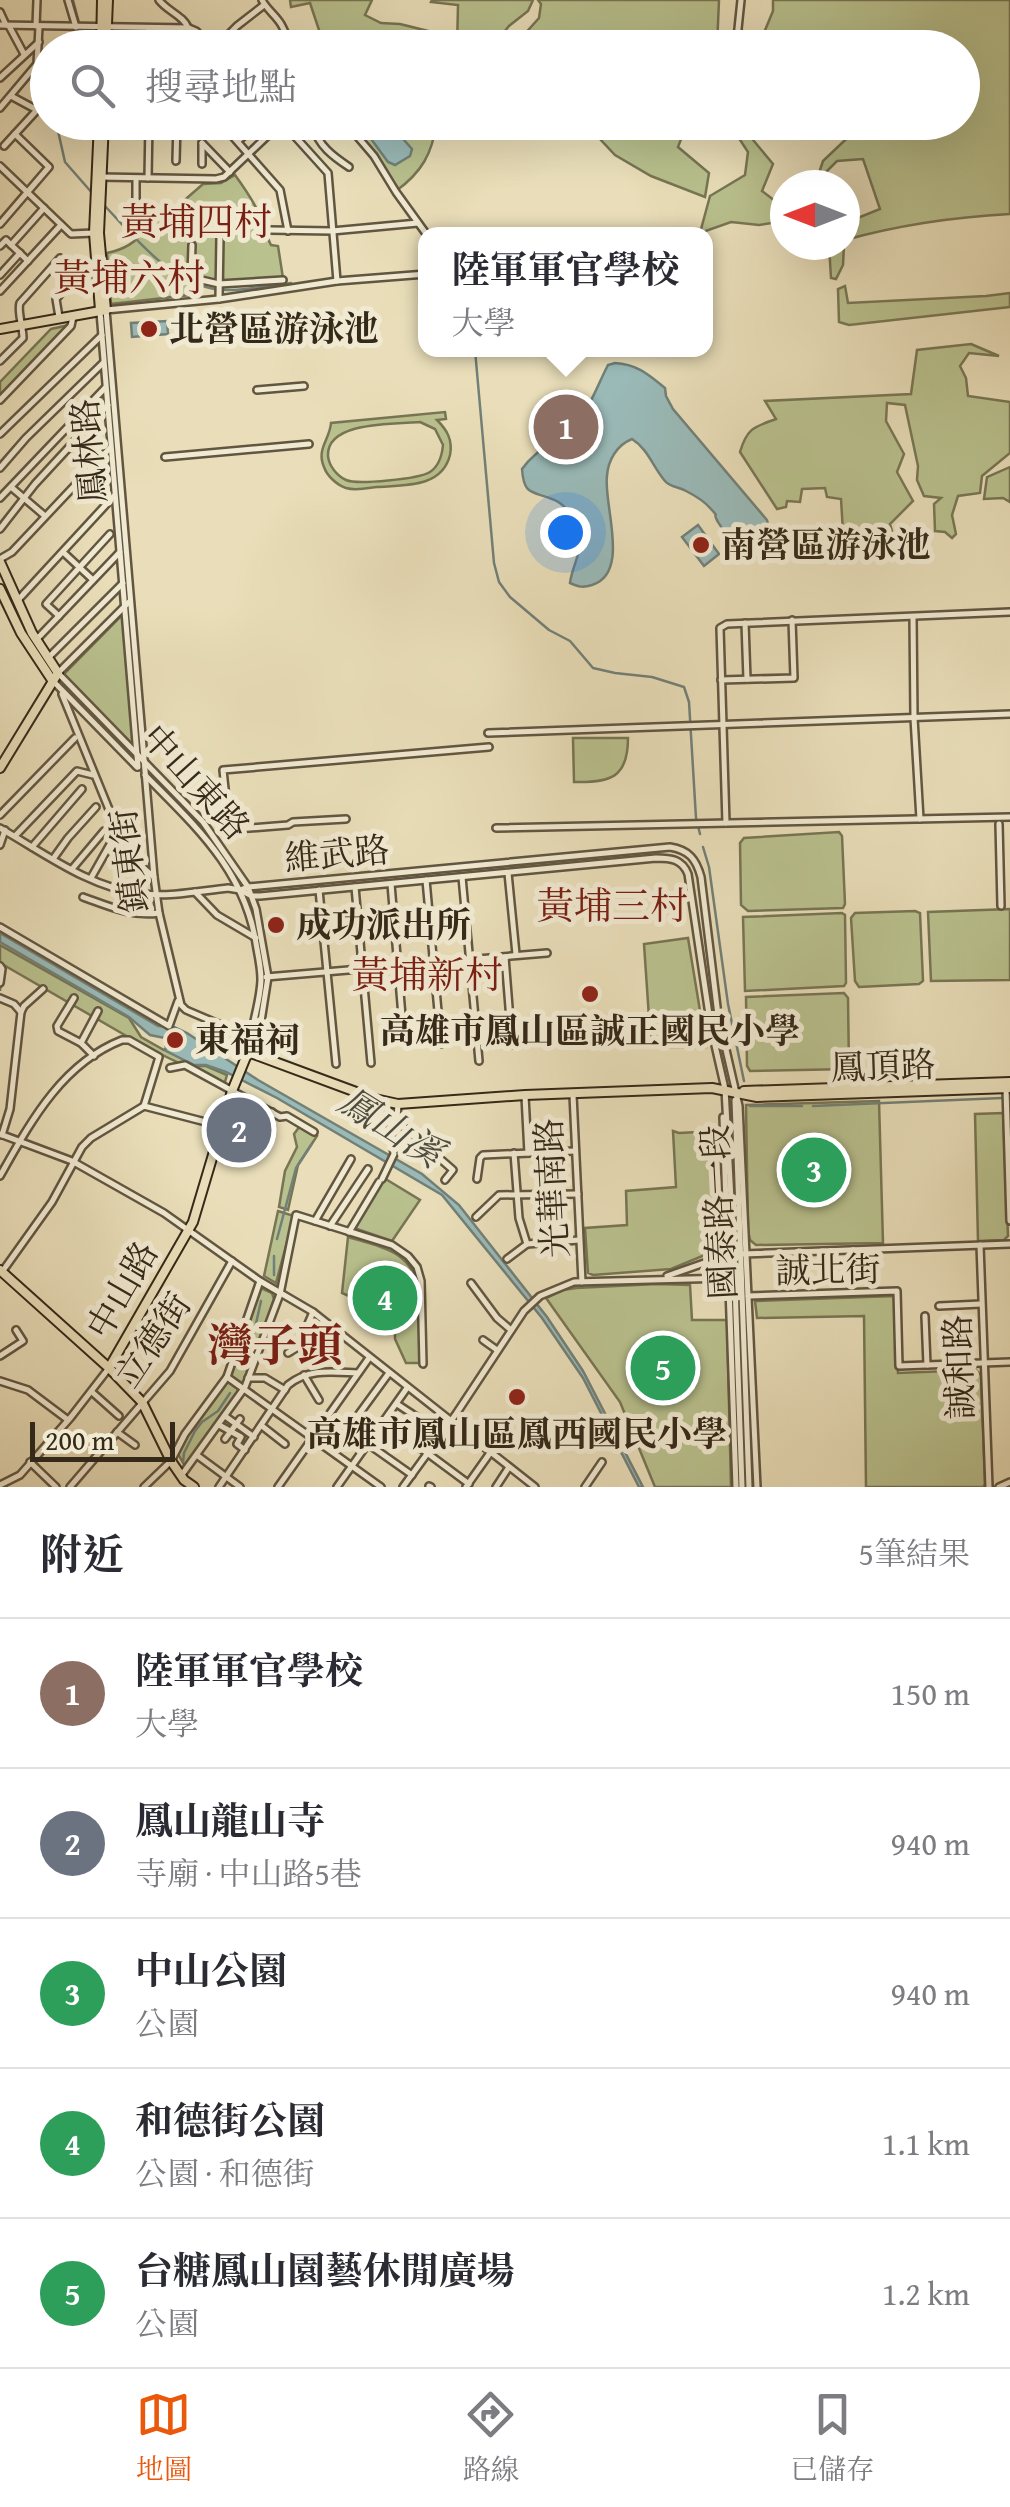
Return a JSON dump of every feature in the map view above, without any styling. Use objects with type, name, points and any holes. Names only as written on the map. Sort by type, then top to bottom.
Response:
[{"type":"main road","points":[[104,27],[105,0]]},
{"type":"main road","name":"鳳林路","points":[[101,140],[96,233],[103,310]]},
{"type":"main road","points":[[0,329],[103,310]]},
{"type":"main road","name":"中山東路","points":[[0,561],[55,676]]},
{"type":"main road","name":"中山東路","points":[[0,589],[21,634],[55,676]]},
{"type":"main road","points":[[0,768],[55,676]]},
{"type":"main road","name":"鳳頂路","points":[[246,1057],[398,1104],[573,1092],[712,1088],[757,1097],[1009,1086]]},
{"type":"main road","name":"中山路","points":[[109,1368],[188,1230],[246,1057]]},
{"type":"main road","points":[[1,1272],[142,1402],[171,1461],[194,1487]]},
{"type":"street","points":[[37,0],[38,30]]},
{"type":"street","points":[[68,0],[76,27]]},
{"type":"street","points":[[160,0],[188,28]]},
{"type":"street","points":[[738,30],[742,0]]},
{"type":"street","points":[[233,30],[263,3],[283,30]]},
{"type":"street","points":[[0,12],[24,54]]},
{"type":"street","points":[[5,25],[193,30]]},
{"type":"street","points":[[0,78],[30,49]]},
{"type":"street","points":[[0,108],[30,73]]},
{"type":"street","points":[[10,96],[30,107]]},
{"type":"street","points":[[4,146],[30,117]]},
{"type":"street","points":[[0,224],[50,167],[15,134]]},
{"type":"street","points":[[148,178],[150,140]]},
{"type":"street","points":[[176,162],[177,140]]},
{"type":"street","points":[[202,140],[202,164]]},
{"type":"street","points":[[203,140],[230,172]]},
{"type":"street","points":[[100,177],[216,179],[224,177],[264,140]]},
{"type":"street","points":[[298,140],[328,174],[336,281]]},
{"type":"street","points":[[318,140],[349,167]]},
{"type":"street","points":[[361,140],[421,227]]},
{"type":"street","points":[[238,141],[280,190],[288,231]]},
{"type":"street","points":[[0,166],[71,234],[96,233]]},
{"type":"street","points":[[136,178],[136,226]]},
{"type":"street","points":[[28,261],[5,243],[44,208]]},
{"type":"street","points":[[269,230],[418,223]]},
{"type":"street","points":[[0,291],[61,224]]},
{"type":"street","points":[[218,291],[220,236]]},
{"type":"street","points":[[192,246],[192,276],[218,291],[418,275]]},
{"type":"street","points":[[0,274],[20,254]]},
{"type":"street","points":[[0,361],[23,338],[20,302],[60,258]]},
{"type":"street","points":[[103,310],[282,280]]},
{"type":"street","points":[[59,317],[56,299],[72,281]]},
{"type":"street","name":"鳳林路","points":[[103,310],[106,387],[137,756],[141,766]]},
{"type":"street","name":"鳳林路","points":[[103,310],[141,766]]},
{"type":"street","points":[[0,400],[71,326],[73,315]]},
{"type":"street","points":[[0,434],[102,336]]},
{"type":"street","points":[[0,468],[104,361]]},
{"type":"street","points":[[257,390],[304,386]]},
{"type":"street","points":[[0,498],[106,387]]},
{"type":"street","points":[[0,529],[108,405]]},
{"type":"street","points":[[165,457],[309,444]]},
{"type":"street","points":[[0,561],[112,447]]},
{"type":"street","points":[[11,487],[45,516]]},
{"type":"street","points":[[18,600],[116,495]]},
{"type":"street","points":[[59,616],[46,604],[110,534]]},
{"type":"street","points":[[36,640],[121,551]]},
{"type":"street","points":[[63,552],[92,580]]},
{"type":"street","points":[[48,658],[124,583]]},
{"type":"street","points":[[55,676],[127,602]]},
{"type":"street","points":[[726,823],[720,628],[745,622],[1010,612]]},
{"type":"street","points":[[913,616],[920,819]]},
{"type":"street","points":[[722,680],[794,678],[792,620]]},
{"type":"street","points":[[745,622],[746,679]]},
{"type":"street","name":"中山東路","points":[[55,676],[62,691],[203,822],[248,887],[263,942],[264,977],[255,1037],[246,1057]]},
{"type":"street","name":"中山東路","points":[[55,676],[137,756]]},
{"type":"street","points":[[62,691],[116,829],[136,862],[154,877]]},
{"type":"street","points":[[488,733],[1010,714]]},
{"type":"street","points":[[0,816],[75,738]]},
{"type":"street","points":[[346,820],[237,829],[228,826],[223,770],[490,747]]},
{"type":"street","name":"中山東路","points":[[141,766],[145,776],[217,850],[240,890],[264,977]]},
{"type":"street","points":[[15,836],[77,772],[96,776]]},
{"type":"street","name":"鎮東街","points":[[145,776],[156,895],[179,998]]},
{"type":"street","points":[[32,847],[82,790]]},
{"type":"street","points":[[54,858],[96,807]]},
{"type":"street","points":[[496,828],[1010,817]]},
{"type":"street","points":[[999,824],[1000,906]]},
{"type":"street","points":[[0,845],[2,829],[72,868],[123,890],[156,895],[240,890]]},
{"type":"street","points":[[92,878],[116,829]]},
{"type":"street","points":[[72,868],[104,831]]},
{"type":"street","name":"維武路","points":[[240,890],[680,849],[697,862],[701,877],[730,1090]]},
{"type":"street","name":"維武路","points":[[240,890],[252,896],[671,858],[685,866],[711,1028],[730,1090]]},
{"type":"street","points":[[508,873],[516,956]]},
{"type":"street","points":[[462,877],[479,1061]]},
{"type":"street","points":[[426,880],[441,1044]]},
{"type":"street","points":[[391,884],[404,1040]]},
{"type":"street","points":[[355,887],[371,1063]]},
{"type":"street","points":[[320,890],[336,1064]]},
{"type":"street","points":[[195,892],[218,916],[256,938]]},
{"type":"street","points":[[83,896],[126,912],[159,913]]},
{"type":"street","points":[[0,926],[169,1026],[179,998]]},
{"type":"street","points":[[264,977],[547,953]]},
{"type":"street","points":[[504,957],[512,1045]]},
{"type":"street","points":[[0,966],[0,983]]},
{"type":"street","points":[[43,990],[21,1012],[10,1109],[1,1134],[72,1161],[164,1213],[260,1281],[313,1312],[530,1486]]},
{"type":"street","points":[[0,998],[21,1012]]},
{"type":"street","points":[[74,998],[57,1028],[94,1056]]},
{"type":"street","points":[[179,998],[186,1010],[294,1050]]},
{"type":"street","points":[[81,1043],[98,1011]]},
{"type":"street","points":[[0,1176],[57,1085],[68,1074],[122,1040],[159,1057],[144,1106],[82,1146],[52,1202],[1,1272]]},
{"type":"street","points":[[170,1068],[184,1065],[314,1132]]},
{"type":"street","points":[[1009,1086],[1010,1221]]},
{"type":"street","name":"國泰路一段","points":[[730,1090],[729,1222],[748,1296],[746,1487]]},
{"type":"street","name":"國泰路一段","points":[[730,1090],[746,1487]]},
{"type":"street","name":"光華南路","points":[[573,1092],[582,1282]]},
{"type":"street","points":[[525,1095],[528,1153]]},
{"type":"street","points":[[349,1232],[394,1154],[387,1102]]},
{"type":"street","points":[[398,1104],[400,1124],[454,1170],[445,1180]]},
{"type":"street","points":[[144,1106],[221,1126]]},
{"type":"street","points":[[225,1114],[259,1118],[272,1112]]},
{"type":"street","points":[[476,1179],[483,1155],[575,1151]]},
{"type":"street","points":[[514,1154],[519,1218],[527,1244]]},
{"type":"street","points":[[315,1221],[352,1160]]},
{"type":"street","points":[[330,1226],[368,1169]]},
{"type":"street","points":[[476,1217],[499,1196],[578,1194]]},
{"type":"street","points":[[181,1476],[226,1416],[248,1378],[280,1294],[296,1215],[402,1250],[421,1282],[423,1364]]},
{"type":"street","points":[[507,1258],[527,1244],[580,1240]]},
{"type":"street","points":[[650,1278],[737,1254],[1010,1244]]},
{"type":"street","name":"誠和路","points":[[980,1245],[990,1487]]},
{"type":"street","name":"國泰路一段","points":[[737,1254],[728,1278],[746,1487]]},
{"type":"street","name":"立德街","points":[[70,1487],[170,1371],[232,1261]]},
{"type":"street","points":[[404,1487],[534,1301],[582,1282],[728,1278]]},
{"type":"street","points":[[144,1487],[171,1461],[185,1434],[228,1377],[260,1281]]},
{"type":"street","points":[[471,1283],[511,1330]]},
{"type":"street","name":"誠北街","points":[[748,1296],[897,1291],[900,1366],[927,1365]]},
{"type":"street","points":[[939,1306],[982,1304]]},
{"type":"street","points":[[298,1347],[313,1312]]},
{"type":"street","points":[[925,1316],[927,1365],[1010,1362]]},
{"type":"street","points":[[0,1356],[24,1340],[16,1330]]},
{"type":"street","points":[[483,1340],[497,1350]]},
{"type":"street","points":[[288,1353],[298,1347],[324,1349]]},
{"type":"street","points":[[278,1487],[370,1358]]},
{"type":"street","name":"中山路","points":[[0,1485],[20,1475],[109,1368]]},
{"type":"street","points":[[219,1487],[286,1388],[304,1375],[321,1371],[358,1373]]},
{"type":"street","points":[[332,1451],[389,1373]]},
{"type":"street","points":[[304,1375],[319,1400]]},
{"type":"street","points":[[228,1377],[381,1487]]},
{"type":"street","points":[[248,1378],[265,1378],[286,1388]]},
{"type":"street","points":[[0,1381],[28,1390],[68,1420]]},
{"type":"street","points":[[337,1487],[407,1388]]},
{"type":"street","points":[[92,1392],[119,1416]]},
{"type":"street","points":[[396,1404],[440,1433]]},
{"type":"street","points":[[226,1416],[254,1437]]},
{"type":"street","points":[[225,1439],[238,1422]]},
{"type":"street","points":[[384,1422],[467,1485],[490,1453]]},
{"type":"street","points":[[219,1425],[242,1437],[237,1444],[244,1450]]},
{"type":"street","points":[[262,1426],[285,1444]]},
{"type":"street","points":[[118,1432],[135,1446]]},
{"type":"street","points":[[368,1444],[412,1475]]},
{"type":"street","points":[[198,1456],[240,1487]]},
{"type":"street","points":[[30,1462],[56,1487]]},
{"type":"street","points":[[585,1487],[602,1462]]},
{"type":"street","points":[[496,1487],[510,1468]]},
{"type":"street","points":[[998,1487],[1010,1482]]},
{"type":"green space","points":[[290,0],[372,0],[365,15],[381,23],[424,30],[319,30],[310,3],[291,7]]},
{"type":"green space","points":[[533,0],[528,11],[506,30],[457,30],[458,5],[431,2]]},
{"type":"green space","points":[[538,0],[719,0],[718,30],[528,30],[539,18]]},
{"type":"green space","points":[[773,0],[1010,0],[1010,214],[927,222],[860,236],[860,217],[880,209],[863,159],[837,161],[828,170],[820,170],[823,161],[845,140],[980,140],[980,30],[765,30]]},
{"type":"green space","points":[[362,140],[433,140],[424,162],[396,191]]},
{"type":"green space","points":[[601,140],[681,140],[678,147],[709,173],[705,197],[651,176],[615,155]]},
{"type":"green space","points":[[740,140],[753,140],[773,164],[762,191],[770,197],[770,223],[731,222],[713,228],[702,227],[710,196],[745,175],[748,152]]},
{"type":"green space","points":[[235,175],[256,208],[271,245],[278,246],[283,278],[191,283],[190,295],[111,304],[107,253],[128,245],[144,230],[138,222],[139,202],[146,200],[164,218],[203,184],[221,183]]},
{"type":"green space","points":[[830,260],[843,260],[836,279],[831,278]]},
{"type":"green space","points":[[845,286],[848,303],[1010,293],[1010,307],[849,325],[839,322],[838,289]]},
{"type":"green space","points":[[69,325],[0,396],[0,382],[51,329]]},
{"type":"green space","points":[[971,344],[999,356],[969,353],[960,366],[968,396],[1010,402],[1010,453],[982,476],[980,493],[958,496],[952,515],[956,534],[952,538],[935,531],[934,504],[941,498],[924,496],[917,480],[918,466],[905,405],[887,403],[886,421],[904,454],[897,472],[913,501],[890,524],[892,531],[882,543],[895,550],[878,554],[846,544],[841,499],[827,497],[825,488],[802,489],[800,502],[787,501],[786,507],[777,509],[740,452],[752,429],[776,419],[765,401],[911,394],[917,350]]},
{"type":"green space","points":[[445,412],[446,419],[437,420],[448,436],[450,455],[439,474],[421,483],[346,488],[330,477],[322,461],[331,423]],"holes":[[[420,422],[435,429],[443,445],[442,453],[436,467],[424,475],[352,481],[340,476],[329,460],[330,445],[350,430]]]},
{"type":"green space","points":[[1010,467],[1010,502],[1003,498],[984,499],[987,477]]},
{"type":"green space","points":[[122,615],[137,742],[137,756],[63,675]]},
{"type":"green space","points":[[573,738],[628,738],[625,762],[607,779],[574,782]]},
{"type":"green space","points":[[839,832],[843,908],[748,911],[741,905],[740,843],[744,838]]},
{"type":"green space","points":[[1010,909],[1010,980],[931,981],[928,912]]},
{"type":"green space","points":[[842,913],[844,986],[745,991],[743,917]]},
{"type":"green space","points":[[855,913],[920,913],[923,981],[859,987],[855,981],[851,918]]},
{"type":"green space","points":[[688,938],[706,1047],[651,1047],[644,944]]},
{"type":"green space","points":[[0,945],[129,1018],[141,1037],[164,1050],[168,1047],[194,1066],[206,1066],[227,1075],[224,1085],[142,1045],[2,964],[0,991]]},
{"type":"green space","points":[[844,993],[848,998],[849,1069],[750,1071],[746,997]]},
{"type":"green space","points":[[879,1101],[883,1243],[756,1245],[750,1240],[746,1105]]},
{"type":"green space","points":[[1003,1113],[1008,1236],[1004,1240],[978,1241],[975,1114]]},
{"type":"green space","points":[[300,1126],[317,1136],[298,1165],[288,1210],[279,1207],[285,1171],[297,1147],[294,1134]]},
{"type":"green space","points":[[673,1131],[717,1131],[722,1248],[671,1269],[588,1273],[585,1228],[627,1225],[626,1191],[676,1187]]},
{"type":"green space","points":[[384,1178],[420,1200],[392,1241],[351,1227]]},
{"type":"green space","points":[[278,1211],[294,1216],[276,1283],[264,1276]]},
{"type":"green space","points":[[348,1237],[393,1252],[415,1276],[421,1363],[406,1363],[395,1339],[395,1322],[385,1320],[385,1306],[342,1293]]},
{"type":"green space","points":[[690,1285],[692,1320],[727,1320],[731,1487],[655,1487],[620,1402],[546,1298],[576,1288]]},
{"type":"green space","points":[[261,1288],[272,1293],[274,1299],[246,1381],[186,1468],[178,1454],[228,1380]]},
{"type":"green space","points":[[894,1296],[898,1373],[976,1370],[981,1375],[983,1487],[866,1487],[864,1316],[757,1318],[755,1301]]},
{"type":"water","points":[[372,140],[404,140],[412,149],[410,156],[395,165],[388,162]]},
{"type":"water","name":"北營區游泳池","points":[[167,321],[168,334],[132,337],[131,323]]},
{"type":"water","points":[[608,365],[636,368],[665,388],[673,409],[767,520],[772,543],[759,558],[731,537],[706,504],[667,483],[632,439],[618,449],[608,470],[613,536],[610,567],[604,578],[592,585],[570,583],[579,549],[576,525],[562,505],[527,488],[522,469],[577,421]]},
{"type":"water","name":"南營區游泳池","points":[[698,525],[719,554],[704,566],[682,537]]},
{"type":"water","points":[[0,933],[158,1026],[187,1033],[258,1080],[422,1174],[459,1205],[547,1317],[583,1371],[643,1487],[639,1487],[583,1378],[542,1318],[442,1195],[277,1098],[226,1072],[194,1065],[166,1051],[165,1038],[150,1035],[129,1017],[0,942]]},
{"type":"waterway","points":[[73,0],[81,30]]},
{"type":"waterway","points":[[60,140],[65,162],[93,194]]},
{"type":"waterway","points":[[102,203],[158,260],[190,281],[228,290],[291,283]]},
{"type":"waterway","points":[[476,357],[494,563],[499,582],[510,597],[549,630],[570,641],[593,668],[652,677],[684,687],[689,702],[700,834]]},
{"type":"waterway","points":[[703,847],[744,1081]]},
{"type":"waterway","points":[[813,1106],[1002,1098]]},
{"type":"waterway","points":[[750,1106],[802,1106]]},
{"type":"waterway","points":[[277,1239],[296,1168],[311,1145]]},
{"type":"waterway","points":[[274,1256],[274,1275]]},
{"type":"waterway","points":[[247,1364],[246,1350],[251,1346],[261,1301]]},
{"type":"waterway","points":[[183,1462],[195,1431],[218,1411],[230,1393]]},
{"type":"place","name":"北營區游泳池","points":[[149,329]]},
{"type":"place","name":"陸軍軍官學校","points":[[566,427]]},
{"type":"place","name":"南營區游泳池","points":[[701,545]]},
{"type":"place","name":"成功派出所","points":[[276,925]]},
{"type":"place","name":"高雄市鳳山區誠正國民小學","points":[[590,994]]},
{"type":"place","name":"東福祠","points":[[175,1040]]},
{"type":"place","name":"鳳山龍山寺","points":[[239,1130]]},
{"type":"place","name":"中山公園","points":[[814,1170]]},
{"type":"place","name":"和德街公園","points":[[385,1298]]},
{"type":"place","name":"台糖鳳山園藝休閒廣場","points":[[663,1368]]},
{"type":"place","name":"高雄市鳳山區鳳西國民小學","points":[[517,1397]]},
{"type":"district","name":"黃埔四村","points":[[196,222]]},
{"type":"district","name":"黃埔六村","points":[[129,278]]},
{"type":"district","name":"黃埔三村","points":[[612,906]]},
{"type":"district","name":"黃埔新村","points":[[427,975]]},
{"type":"district","name":"灣子頭","points":[[275,1345]]},
{"type":"water label","name":"鳳山溪","points":[[391,1127]]}]
